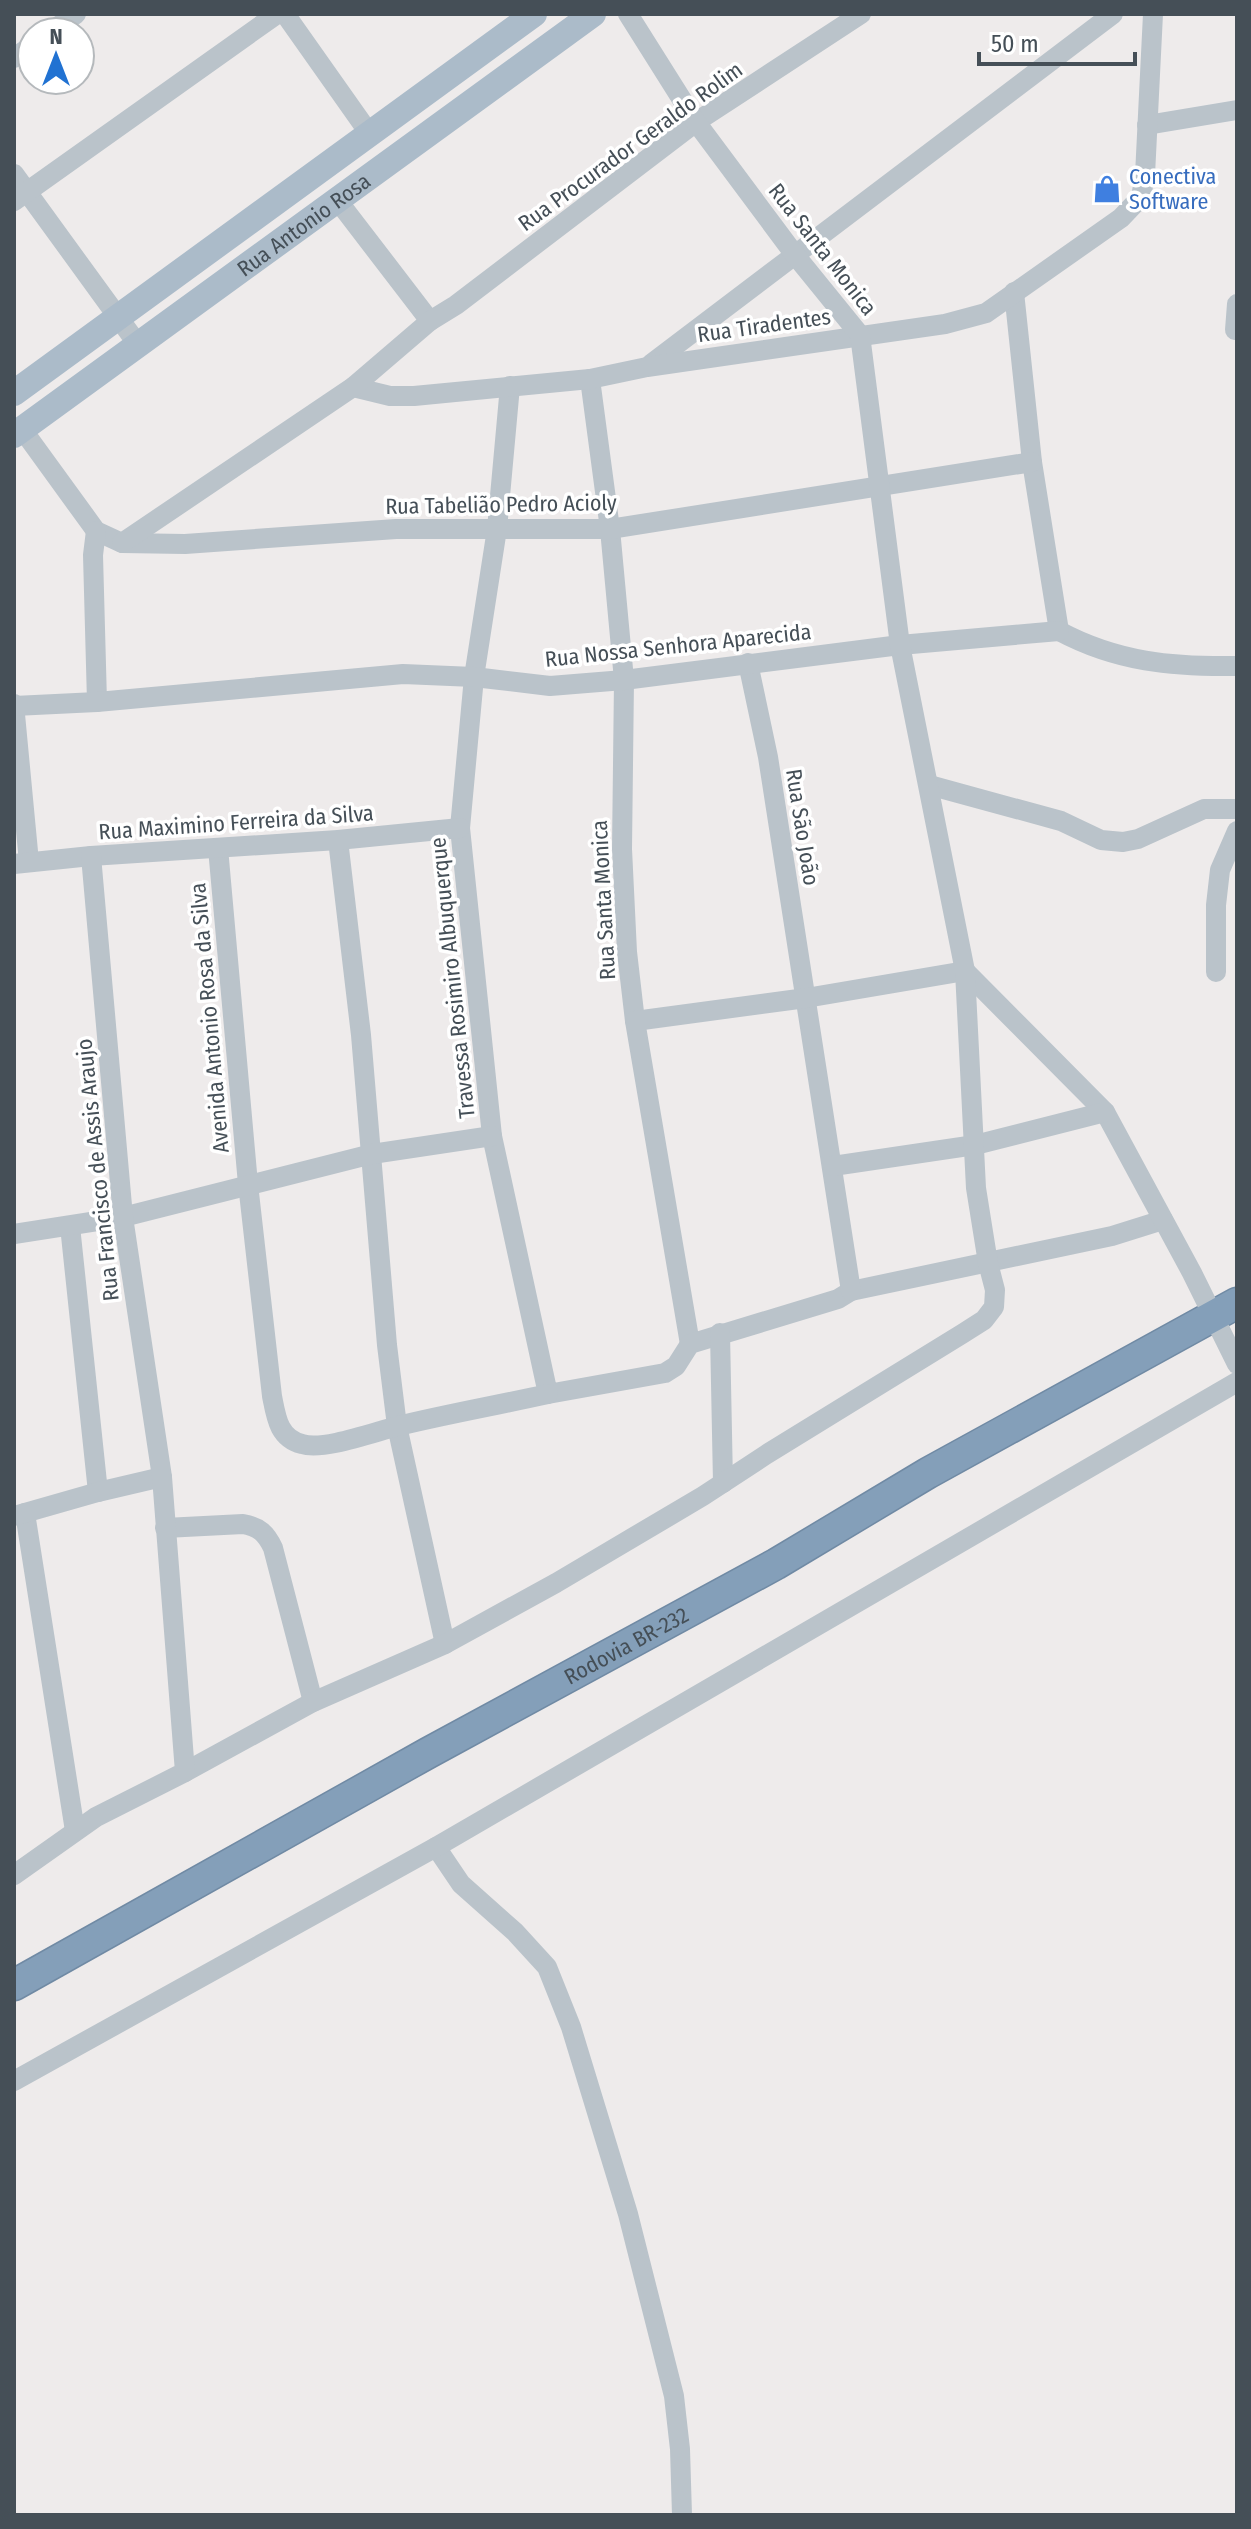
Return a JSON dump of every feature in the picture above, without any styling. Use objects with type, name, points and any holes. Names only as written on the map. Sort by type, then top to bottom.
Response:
[{"type":"highway","name":"Rodovia BR-232","points":[[14,1985],[428,1753],[776,1564],[928,1473],[1225,1310]]},
{"type":"main road","name":"Rua Antonio Rosa","points":[[14,393],[534,14]]},
{"type":"main road","name":"Rua Antonio Rosa","points":[[18,432],[593,14]]},
{"type":"street","points":[[20,197],[277,14]]},
{"type":"street","points":[[285,14],[369,133]]},
{"type":"street","name":"Rua Santa Monica","points":[[628,14],[696,122],[795,255],[860,335],[900,645]]},
{"type":"street","name":"Rua Procurador Geraldo Rolim","points":[[122,543],[353,387],[430,321],[456,305],[696,122],[861,14]]},
{"type":"street","points":[[647,367],[1113,14]]},
{"type":"street","name":"Rua Tiradentes","points":[[353,387],[390,396],[414,396],[590,379],[647,367],[945,324],[986,313],[1121,218],[1141,197],[1145,175],[1153,14]]},
{"type":"street","points":[[1147,125],[1237,110]]},
{"type":"street","points":[[14,174],[20,197],[120,316],[139,346]]},
{"type":"street","points":[[338,201],[430,321]]},
{"type":"street","points":[[1014,292],[1032,462],[1059,631],[1079,642],[1138,661],[1237,666]]},
{"type":"street","points":[[1235,330],[1237,304]]},
{"type":"street","name":"Rua Santa Monica","points":[[590,379],[610,529],[624,680],[622,849],[627,952],[635,1021],[690,1344]]},
{"type":"street","name":"Travessa Rosimiro Albuquerque","points":[[510,386],[497,529],[474,677],[460,828],[492,1136],[548,1394]]},
{"type":"street","name":"Rua Tabelião Pedro Acioly","points":[[18,432],[96,531],[122,543],[185,544],[396,529],[610,529],[1032,462]]},
{"type":"street","points":[[96,531],[93,555],[97,702]]},
{"type":"street","name":"Rua Nossa Senhora Aparecida","points":[[22,863],[15,705],[97,702],[403,674],[474,677],[550,686],[624,680],[900,645],[1059,631]]},
{"type":"street","points":[[14,1875],[96,1817],[313,1702],[445,1644],[556,1583],[984,1320],[994,1307],[995,1290],[976,1188],[965,971],[900,645]]},
{"type":"street","name":"Rua São João","points":[[748,663],[768,757],[851,1291]]},
{"type":"street","points":[[929,785],[1061,821],[1101,840],[1123,842],[1138,839],[1204,809],[1237,809]]},
{"type":"street","name":"Rua Maximino Ferreira da Silva","points":[[22,863],[460,828]]},
{"type":"street","points":[[1216,972],[1216,905],[1220,870],[1237,831]]},
{"type":"street","points":[[338,840],[361,1035],[387,1345],[397,1426],[445,1644]]},
{"type":"street","name":"Avenida Antonio Rosa da Silva","points":[[218,848],[248,1184],[272,1396],[278,1426],[291,1440],[305,1446],[337,1442],[548,1394],[665,1373],[676,1366],[690,1344]]},
{"type":"street","name":"Rua Francisco de Assis Araujo","points":[[91,856],[123,1217],[162,1477],[185,1772]]},
{"type":"street","points":[[635,1021],[806,998],[965,971]]},
{"type":"street","points":[[965,971],[1105,1112],[1163,1220],[1225,1310],[1237,1364]]},
{"type":"street","points":[[833,1166],[975,1145],[1105,1112]]},
{"type":"street","points":[[14,1234],[123,1217],[372,1154],[492,1136]]},
{"type":"street","points":[[690,1344],[838,1299],[851,1291],[1112,1236],[1163,1220]]},
{"type":"street","points":[[70,1226],[98,1492]]},
{"type":"street","points":[[720,1333],[723,1483]]},
{"type":"street","points":[[14,2081],[436,1847],[1237,1382]]},
{"type":"street","points":[[75,1831],[19,1515],[162,1477]]},
{"type":"street","points":[[165,1528],[243,1524],[254,1526],[267,1535],[313,1702]]},
{"type":"street","points":[[436,1847],[461,1884],[515,1932],[547,1967],[571,2027],[628,2214],[674,2396],[680,2449],[682,2515]]},
{"type":"place","name":"Conectiva Software","points":[[1107,189]]}]
